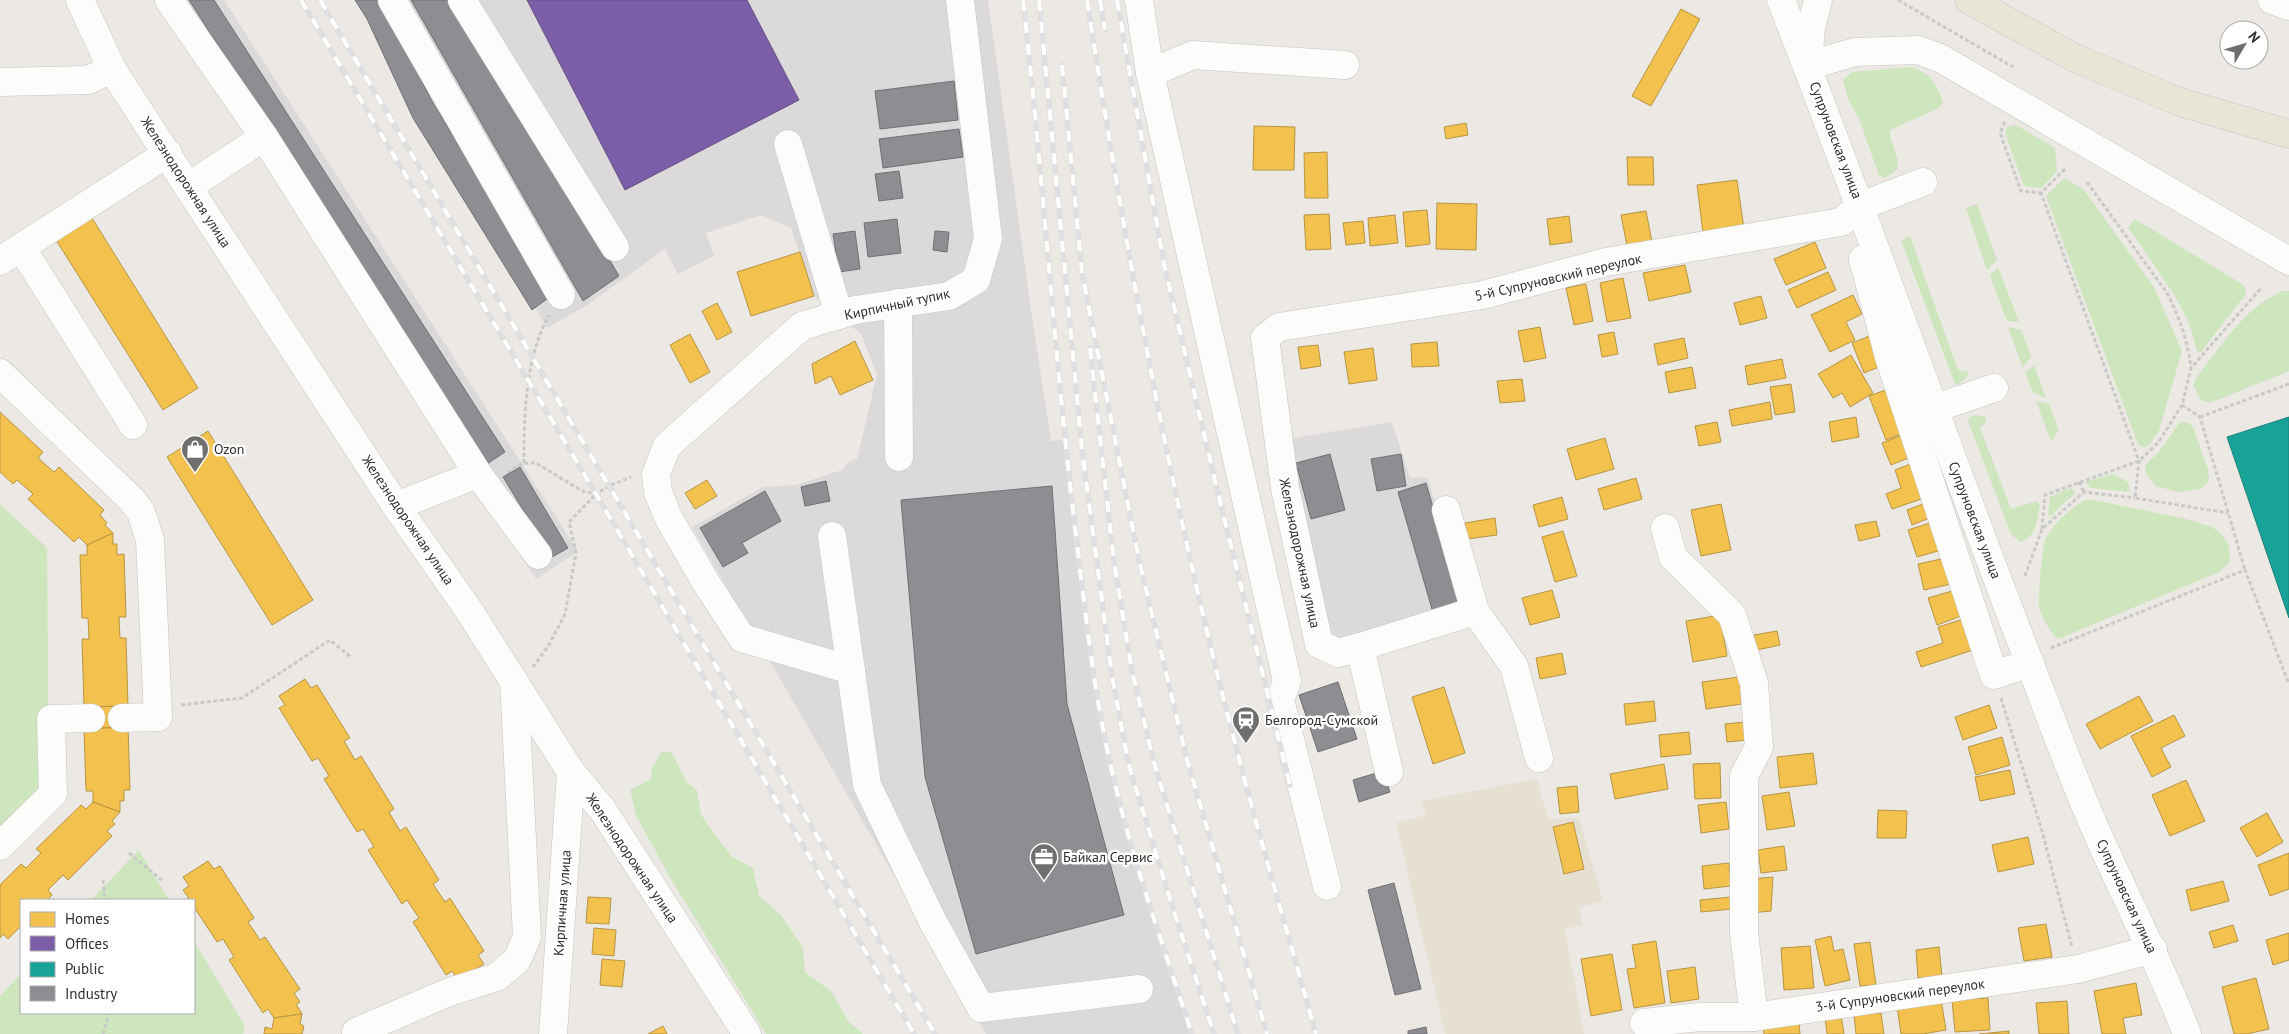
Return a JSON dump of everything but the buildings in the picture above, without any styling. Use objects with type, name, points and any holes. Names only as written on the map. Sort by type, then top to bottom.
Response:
[{"type":"main road","points":[[1969,0],[2075,58],[2180,102],[2289,134]]},
{"type":"street","name":"Железнодорожная улица","points":[[80,0],[112,69],[188,187],[396,506],[470,612],[571,772],[602,809],[747,1034]]},
{"type":"street","points":[[170,0],[264,137],[478,474],[538,555]]},
{"type":"street","points":[[392,0],[562,295]]},
{"type":"street","points":[[462,0],[614,247]]},
{"type":"street","name":"Кирпичный тупик","points":[[851,670],[742,638],[705,581],[668,517],[658,492],[656,474],[667,446],[802,326],[855,310],[949,296],[976,280],[988,239],[960,0]]},
{"type":"street","points":[[1139,0],[1150,73],[1287,681],[1280,700],[1327,886]]},
{"type":"street","name":"Супруновская улица","points":[[1781,0],[1807,66],[1851,214],[1933,409],[2041,656],[2097,833],[2153,949],[2187,1034]]},
{"type":"street","points":[[1818,0],[1811,28],[1807,66],[1855,52],[1918,50],[1940,58],[2289,262]]},
{"type":"street","points":[[2272,0],[2289,6]]},
{"type":"street","points":[[1150,73],[1193,55],[1345,65]]},
{"type":"street","points":[[0,82],[88,80],[112,69]]},
{"type":"street","points":[[188,187],[264,137]]},
{"type":"street","points":[[788,144],[839,315]]},
{"type":"street","points":[[132,425],[11,254],[168,154]]},
{"type":"street","name":"5-й Супруновский переулок","points":[[1279,327],[1483,296],[1606,262],[1851,214],[1923,182]]},
{"type":"street","points":[[1851,214],[1889,357],[1994,675],[2041,656]]},
{"type":"street","points":[[898,303],[899,457]]},
{"type":"street","name":"Железнодорожная улица","points":[[1279,327],[1265,338],[1285,488],[1319,644],[1338,653],[1360,647]]},
{"type":"street","points":[[0,373],[132,500],[142,512],[150,540],[158,717],[122,718]]},
{"type":"street","points":[[1933,409],[1994,388]]},
{"type":"street","points":[[396,506],[478,474]]},
{"type":"street","points":[[1446,510],[1475,611],[1514,666],[1539,758]]},
{"type":"street","points":[[1665,528],[1673,556],[1732,616],[1754,683],[1759,746],[1744,776],[1744,923],[1754,1017]]},
{"type":"street","points":[[832,536],[867,785],[933,922],[981,1008],[1138,988]]},
{"type":"street","points":[[1389,772],[1360,647],[1475,611]]},
{"type":"street","points":[[356,1034],[356,1032],[449,992],[498,977],[517,960],[523,948],[527,937],[514,681]]},
{"type":"street","points":[[0,846],[53,794],[51,719],[91,718]]},
{"type":"street","name":"Кирпичная улица","points":[[553,1034],[571,772]]},
{"type":"street","name":"3-й Супруновский переулок","points":[[1644,1023],[1701,1025],[2078,969],[2153,949]]},
{"type":"path","points":[[1898,0],[2013,67]]},
{"type":"path","points":[[2005,121],[2000,133],[2021,191],[2041,193]]},
{"type":"path","points":[[2041,193],[2065,169]]},
{"type":"path","points":[[2025,576],[2042,529],[2046,495],[2139,462],[2158,443],[2182,405],[2191,368],[2190,354],[2177,313],[2167,293],[2087,182]]},
{"type":"path","points":[[2041,193],[2139,462],[2135,498]]},
{"type":"path","points":[[2191,368],[2262,287]]},
{"type":"path","points":[[524,463],[524,419],[528,380],[542,328],[562,295]]},
{"type":"path","points":[[2200,418],[2289,384]]},
{"type":"path","points":[[2182,405],[2200,418],[2245,570],[2289,684]]},
{"type":"path","points":[[478,474],[496,476],[524,463],[536,463],[582,491],[596,494]]},
{"type":"path","points":[[514,681],[536,665],[566,614],[576,553],[569,522],[596,494],[609,486],[634,476]]},
{"type":"path","points":[[2079,482],[2084,492]]},
{"type":"path","points":[[2042,529],[2084,492],[2228,513]]},
{"type":"path","points":[[2041,656],[2245,570]]},
{"type":"path","points":[[158,707],[206,704],[242,698],[330,640],[352,658]]},
{"type":"path","points":[[1994,675],[2042,830],[2078,969]]},
{"type":"path","points":[[129,853],[164,882]]},
{"type":"path","points":[[103,880],[106,899]]},
{"type":"path","points":[[103,1034],[109,1014]]},
{"type":"shaded area","points":[[157,0],[224,0],[578,551],[536,579]]},
{"type":"shaded area","points":[[357,0],[988,0],[1051,441],[1067,440],[1106,759],[1189,1034],[986,1034],[692,527],[763,487],[796,485],[842,470],[850,461],[857,459],[877,375],[861,334],[814,296],[791,228],[761,215],[706,233],[714,256],[678,274],[665,249],[587,305],[547,328]]},
{"type":"shaded area","points":[[1392,422],[1410,478],[1427,477],[1469,608],[1341,646],[1322,633],[1267,445],[1305,436]]},
{"type":"shaded area","points":[[1537,779],[1548,819],[1579,818],[1603,901],[1580,907],[1582,925],[1565,929],[1584,1034],[1445,1034],[1396,823],[1426,815],[1421,801]]},
{"type":"green space","points":[[1911,67],[1923,72],[1932,80],[1943,102],[1939,108],[1890,130],[1898,165],[1897,170],[1885,178],[1879,176],[1860,121],[1848,99],[1843,80],[1852,72]]},
{"type":"green space","points":[[2016,125],[2055,148],[2057,171],[2041,188],[2024,186],[2005,133],[2007,127]]},
{"type":"green space","points":[[2064,178],[2083,189],[2154,287],[2182,351],[2159,431],[2150,444],[2144,448],[2138,444],[2046,196]]},
{"type":"green space","points":[[1977,204],[1997,260],[1987,270],[1966,208]]},
{"type":"green space","points":[[2135,219],[2242,284],[2246,289],[2245,295],[2201,352],[2197,351],[2189,323],[2175,296],[2128,227]]},
{"type":"green space","points":[[1910,236],[1958,370],[1969,372],[1966,379],[1960,383],[1955,384],[1901,240]]},
{"type":"green space","points":[[1998,267],[2019,322],[2007,321],[1990,276]]},
{"type":"green space","points":[[2282,291],[2289,291],[2289,371],[2210,403],[2201,400],[2193,385],[2198,375],[2245,317],[2268,298]]},
{"type":"green space","points":[[2008,327],[2021,330],[2031,356],[2023,368]]},
{"type":"green space","points":[[2034,365],[2046,398],[2033,393],[2025,373]]},
{"type":"green space","points":[[2036,401],[2049,404],[2059,430],[2051,442]]},
{"type":"green space","points":[[1975,415],[1985,417],[1986,422],[1980,428],[2011,509],[2036,501],[2040,504],[2035,527],[2026,540],[2020,542],[2011,534],[1968,421],[1970,417]]},
{"type":"green space","points":[[2180,422],[2188,423],[2193,427],[2208,469],[2209,481],[2201,489],[2178,492],[2156,486],[2147,475],[2145,465],[2159,452]]},
{"type":"green space","points":[[2113,474],[2128,482],[2130,490],[2126,492],[2091,488],[2085,482]]},
{"type":"green space","points":[[2070,488],[2075,491],[2075,494],[2058,508],[2052,516],[2048,515],[2050,497]]},
{"type":"green space","points":[[2085,500],[2094,500],[2186,519],[2212,527],[2222,535],[2229,546],[2230,562],[2219,572],[2058,639],[2046,624],[2039,606],[2040,573],[2044,545],[2048,535],[2057,523],[2068,512]]},
{"type":"green space","points":[[0,504],[47,548],[49,794],[0,842]]},
{"type":"green space","points":[[662,751],[672,753],[687,783],[697,790],[701,814],[731,856],[753,868],[759,896],[780,914],[803,948],[805,972],[832,992],[848,1021],[863,1034],[766,1034],[671,879],[636,816],[630,790],[651,779],[652,768]]},
{"type":"green space","points":[[139,850],[168,899],[92,899]]},
{"type":"green space","points":[[195,943],[245,1026],[243,1034],[0,1034],[0,996],[20,975],[20,1014],[195,1014]]},
{"type":"railway","points":[[301,0],[596,494],[914,1034]]},
{"type":"railway","points":[[320,0],[935,1034]]},
{"type":"railway","points":[[1023,0],[1070,483],[1096,689],[1112,771],[1129,837],[1192,1034]]},
{"type":"railway","points":[[1039,0],[1082,450],[1112,676],[1129,766],[1214,1034]]},
{"type":"railway","points":[[1087,0],[1134,282],[1191,562],[1265,855],[1316,1034]]},
{"type":"railway","points":[[1100,0],[1105,30]]},
{"type":"railway","points":[[1117,0],[1164,264],[1290,785]]},
{"type":"railway","points":[[1062,65],[1082,273],[1139,560],[1186,756],[1267,1034]]},
{"type":"railway","points":[[1090,348],[1114,562],[1132,671],[1154,763],[1238,1034]]},
{"type":"place","name":"Ozon","points":[[195,473]]},
{"type":"place","name":"Белгород-Сумской","points":[[1246,744]]},
{"type":"place","name":"Байкал Сервис","points":[[1044,881]]}]
